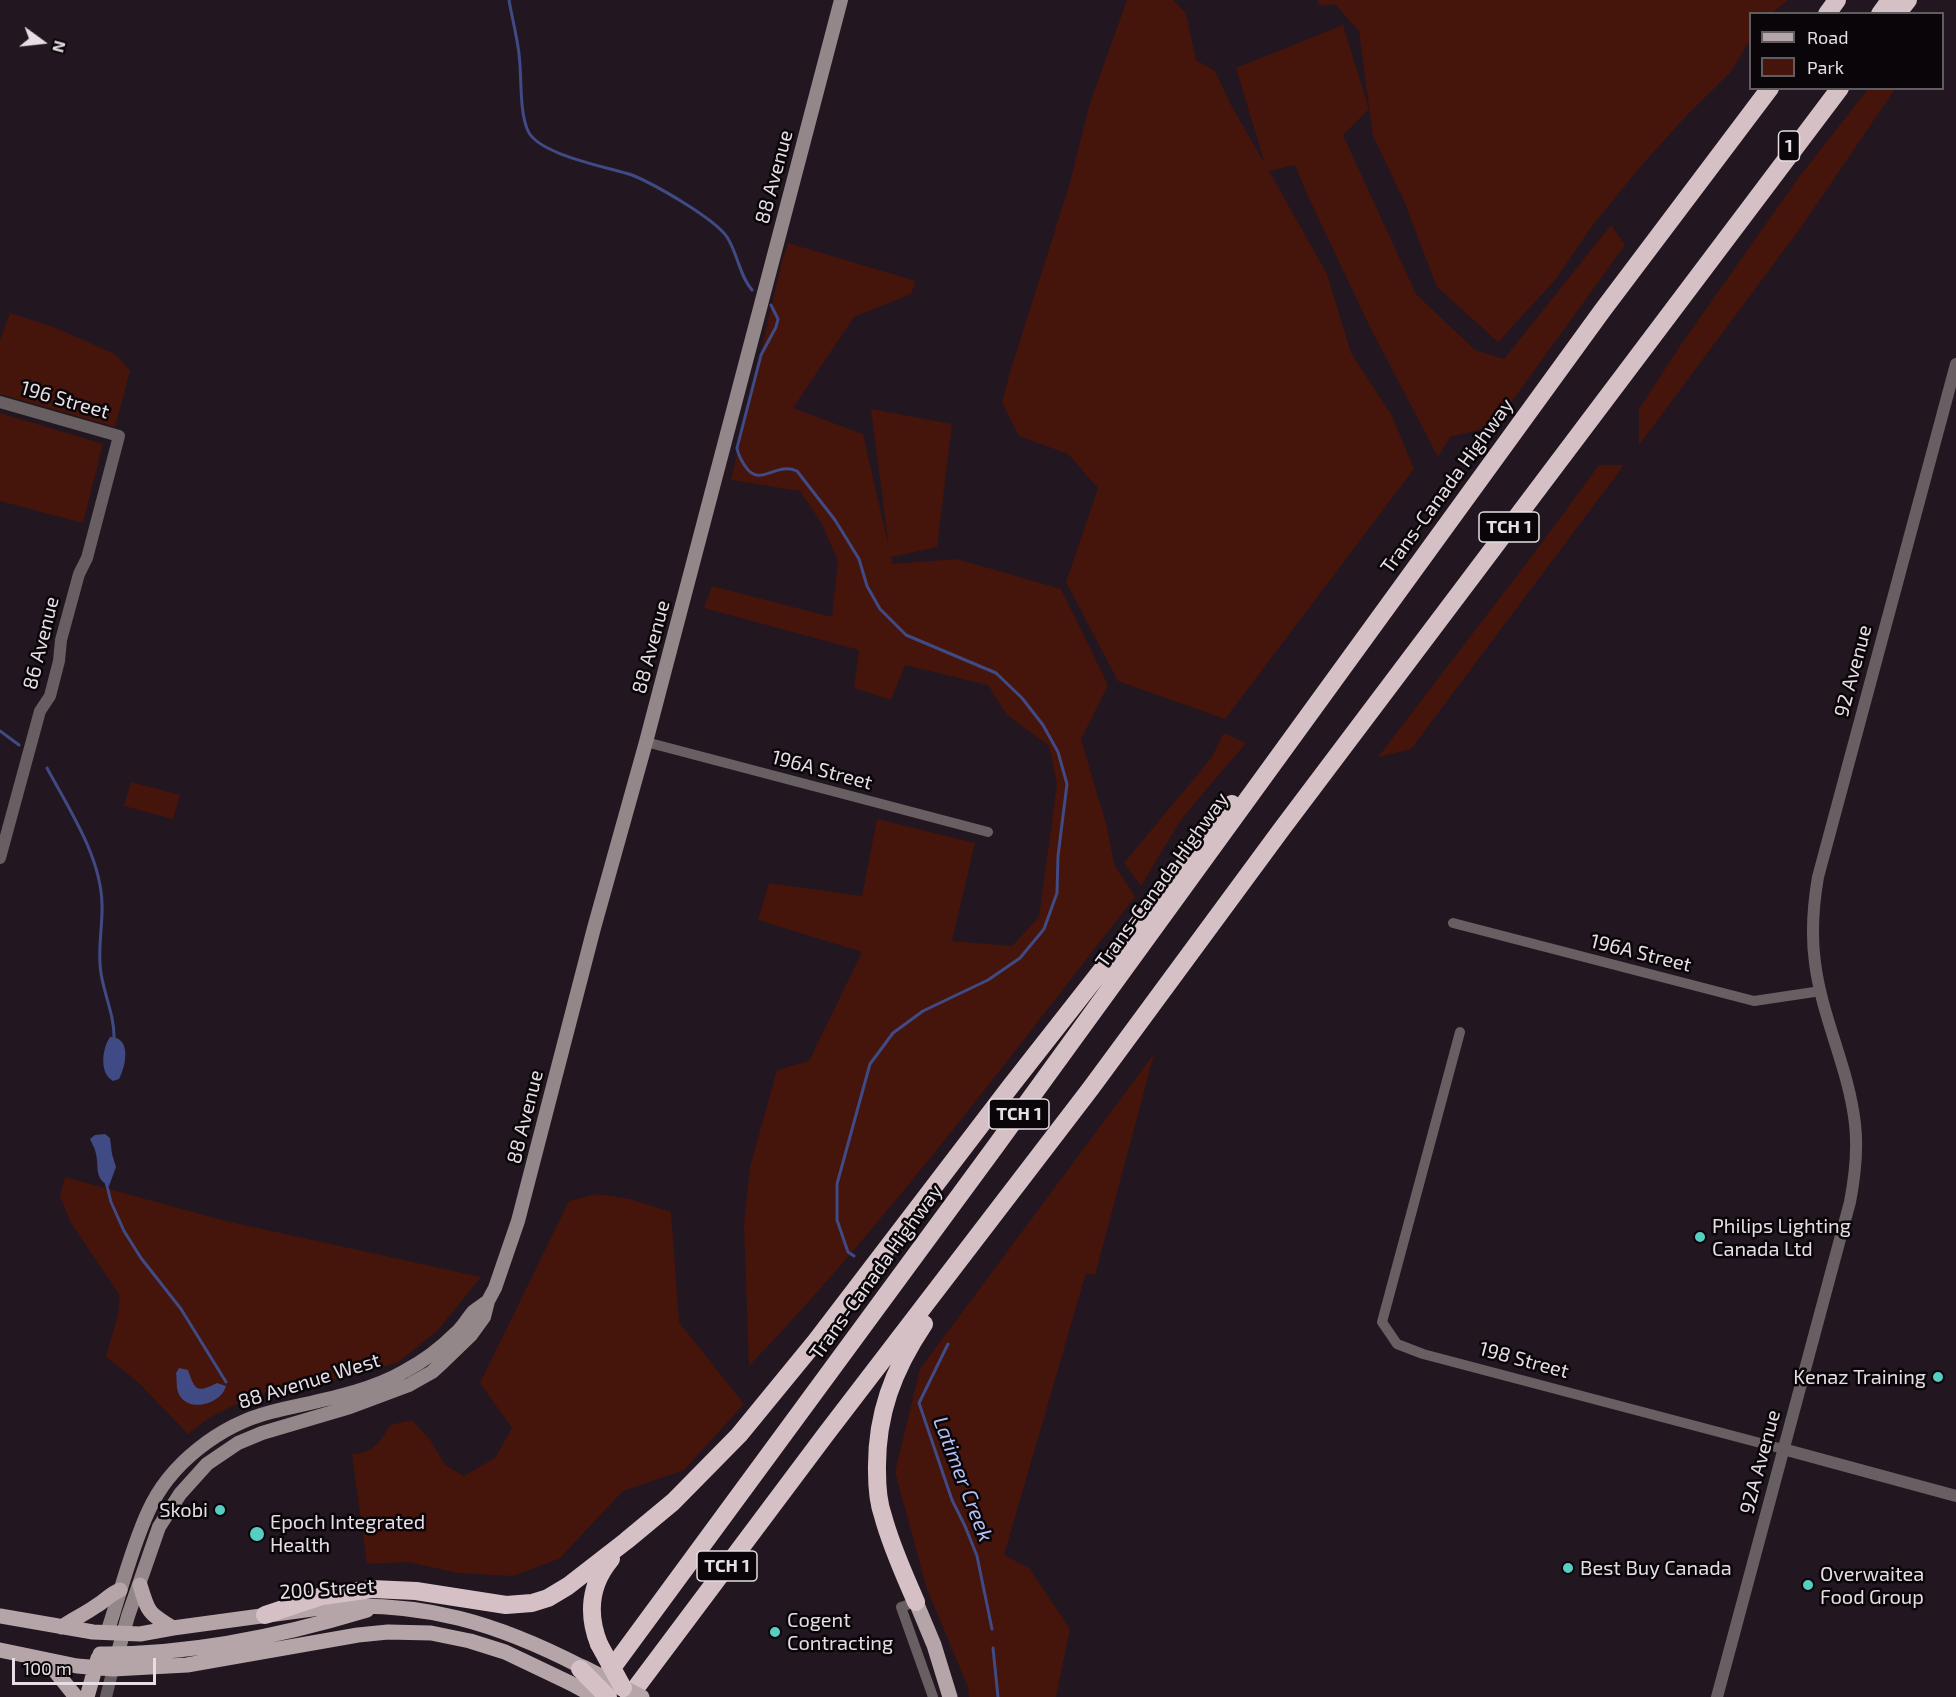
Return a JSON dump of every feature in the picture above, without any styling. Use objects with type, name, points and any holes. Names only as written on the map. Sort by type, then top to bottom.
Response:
[{"type":"highway","name":"Trans-Canada Highway","points":[[590,1697],[996,1147],[1602,311],[1768,90]]},
{"type":"highway","name":"1","points":[[1751,205],[1826,90]]},
{"type":"highway","name":"TCH 1","points":[[622,1695],[1026,1173],[1281,830],[1838,90]]},
{"type":"highway","points":[[265,1615],[322,1596],[372,1589],[416,1591],[506,1605],[532,1603],[548,1598],[568,1586],[673,1502],[712,1465],[764,1405],[898,1235],[1206,834],[1314,706]]},
{"type":"highway","points":[[908,1605],[879,1498],[877,1450],[879,1425],[895,1375],[912,1343],[1026,1173]]},
{"type":"highway","points":[[622,1695],[599,1644],[592,1618],[593,1595],[605,1567],[626,1541]]},
{"type":"highway","points":[[575,1670],[622,1695]]},
{"type":"main road","name":"88 Avenue","points":[[488,1301],[495,1288],[518,1221],[841,0]]},
{"type":"main road","name":"88 Avenue West","points":[[87,1697],[97,1661],[115,1633],[140,1585],[159,1527],[180,1494],[207,1464],[238,1443],[262,1433],[380,1397],[432,1372],[471,1335],[484,1317],[488,1301]]},
{"type":"main road","name":"88 Avenue West","points":[[115,1662],[115,1633],[120,1590],[148,1512],[174,1472],[198,1450],[243,1422],[381,1382],[404,1372],[442,1346],[474,1312],[488,1301]]},
{"type":"main road","points":[[140,1585],[148,1609],[154,1617],[173,1628]]},
{"type":"main road","points":[[62,1627],[77,1616],[94,1608],[110,1594],[120,1590]]},
{"type":"main road","points":[[908,1605],[934,1645],[950,1697]]},
{"type":"main road","points":[[115,1662],[326,1623],[381,1606]]},
{"type":"main road","name":"200 Street","points":[[0,1616],[62,1627],[140,1634],[327,1607],[381,1606],[429,1611],[459,1617],[522,1638],[575,1670],[596,1697]]},
{"type":"main road","name":"200 Street","points":[[0,1650],[46,1661],[187,1665],[358,1635],[411,1632],[432,1633],[470,1641],[525,1660],[575,1670]]},
{"type":"main road","points":[[46,1661],[76,1697]]},
{"type":"main road","points":[[622,1695],[642,1697]]},
{"type":"street","name":"92 Avenue","points":[[1821,991],[1815,966],[1812,936],[1818,877],[1956,364]]},
{"type":"street","name":"196 Street","points":[[0,402],[119,436]]},
{"type":"street","name":"86 Avenue","points":[[0,858],[40,711],[50,696],[59,661],[61,640],[79,574],[87,558],[119,436]]},
{"type":"street","name":"196A Street","points":[[646,742],[988,832]]},
{"type":"street","name":"196A Street","points":[[1454,923],[1754,1001],[1821,991]]},
{"type":"street","name":"92A Avenue","points":[[1717,1697],[1850,1202],[1855,1171],[1856,1147],[1852,1107],[1821,991]]},
{"type":"street","name":"198 Street","points":[[1460,1032],[1382,1322],[1397,1344],[1433,1356],[1956,1496]]},
{"type":"street","points":[[908,1605],[933,1697]]},
{"type":"street","name":"88 Avenue West","points":[[106,1697],[115,1662]]},
{"type":"green space","points":[[1127,0],[1173,0],[1186,14],[1196,60],[1215,71],[1231,105],[1265,164],[1236,68],[1343,25],[1369,109],[1343,135],[1416,294],[1475,350],[1504,359],[1611,225],[1625,245],[1494,426],[1450,437],[1438,457],[1370,327],[1295,165],[1269,171],[1327,274],[1351,353],[1392,416],[1414,469],[1225,719],[1118,681],[1066,582],[1098,488],[1068,454],[1019,436],[1002,403],[1070,183],[1090,103]]},
{"type":"green space","points":[[1317,0],[1788,0],[1773,12],[1749,12],[1749,42],[1730,73],[1688,114],[1641,166],[1592,226],[1556,279],[1498,342],[1437,287],[1404,201],[1373,136],[1359,31],[1335,4],[1320,6]]},
{"type":"green space","points":[[1867,90],[1894,90],[1802,226],[1639,445],[1639,409],[1680,346],[1799,177]]},
{"type":"green space","points":[[788,243],[916,281],[911,294],[854,317],[793,408],[863,434],[889,548],[871,409],[952,424],[937,547],[891,557],[892,564],[957,559],[1061,589],[1108,685],[1081,739],[1107,827],[1114,864],[1135,897],[900,1195],[801,1310],[749,1366],[744,1224],[750,1167],[777,1070],[809,1061],[862,952],[758,920],[769,883],[862,896],[877,819],[975,843],[952,941],[1012,946],[1039,917],[1057,784],[1049,746],[1007,715],[988,685],[905,665],[891,700],[854,688],[859,650],[704,608],[712,586],[832,617],[838,561],[822,524],[800,491],[731,480]]},
{"type":"green space","points":[[10,313],[56,328],[115,354],[130,371],[115,427],[0,394],[0,340]]},
{"type":"green space","points":[[0,413],[103,444],[83,523],[0,501]]},
{"type":"green space","points":[[1599,465],[1624,465],[1411,749],[1378,757],[1532,556]]},
{"type":"green space","points":[[1224,733],[1246,743],[1182,818],[1141,886],[1124,863],[1212,757]]},
{"type":"green space","points":[[131,782],[180,795],[173,819],[124,806]]},
{"type":"green space","points":[[1154,1054],[1095,1275],[1086,1273],[1004,1555],[1029,1568],[1070,1629],[1056,1697],[969,1697],[968,1687],[927,1589],[895,1472],[920,1369]]},
{"type":"green space","points":[[65,1177],[226,1221],[481,1277],[437,1331],[397,1363],[336,1379],[294,1385],[267,1392],[209,1418],[188,1434],[137,1381],[106,1357],[117,1317],[119,1294],[71,1223],[60,1196]]},
{"type":"green space","points":[[597,1194],[630,1199],[671,1212],[679,1322],[744,1404],[684,1470],[623,1491],[559,1559],[512,1576],[458,1573],[408,1562],[367,1564],[352,1454],[365,1452],[375,1446],[390,1425],[412,1420],[431,1441],[445,1465],[464,1476],[495,1458],[512,1428],[480,1383],[569,1201]]},
{"type":"water","points":[[110,1037],[122,1042],[125,1053],[122,1073],[119,1079],[113,1081],[106,1072],[103,1060]]},
{"type":"water","points":[[105,1134],[110,1138],[116,1167],[109,1186],[99,1176],[96,1152],[90,1139],[95,1135]]},
{"type":"water","points":[[179,1368],[188,1370],[198,1388],[217,1383],[226,1386],[223,1393],[211,1402],[195,1405],[188,1403],[182,1399],[177,1390],[176,1373]]},
{"type":"waterway","name":"Latimer Creek","points":[[509,0],[519,54],[523,114],[528,131],[546,147],[575,159],[632,175],[697,211],[727,237],[744,278],[752,290]]},
{"type":"waterway","name":"Latimer Creek","points":[[771,305],[778,319],[761,355],[737,448],[742,462],[756,475],[782,469],[797,471],[835,520],[859,559],[867,586],[880,609],[906,635],[996,673],[1022,698],[1043,725],[1058,752],[1067,784],[1058,856],[1057,893],[1044,929],[1020,958],[988,980],[923,1011],[893,1033],[870,1064],[837,1184],[837,1220],[848,1252],[854,1256]]},
{"type":"waterway","points":[[0,731],[19,745]]},
{"type":"waterway","points":[[47,768],[74,817],[96,869],[102,904],[100,964],[113,1023],[114,1040]]},
{"type":"waterway","points":[[106,1182],[111,1202],[124,1231],[141,1258],[181,1309],[226,1382]]},
{"type":"waterway","name":"Latimer Creek","points":[[948,1344],[919,1403],[952,1500],[977,1556],[992,1629]]},
{"type":"waterway","name":"Latimer Creek","points":[[993,1648],[998,1697]]},
{"type":"place","name":"Philips Lighting Canada Ltd","points":[[1700,1237]]},
{"type":"place","name":"Kenaz Training","points":[[1938,1377]]},
{"type":"place","name":"Skobi","points":[[220,1510]]},
{"type":"place","name":"Epoch Integrated Health","points":[[257,1534]]},
{"type":"place","name":"Best Buy Canada","points":[[1568,1568]]},
{"type":"place","name":"Overwaitea Food Group","points":[[1808,1585]]},
{"type":"place","name":"Cogent Contracting","points":[[775,1632]]}]
